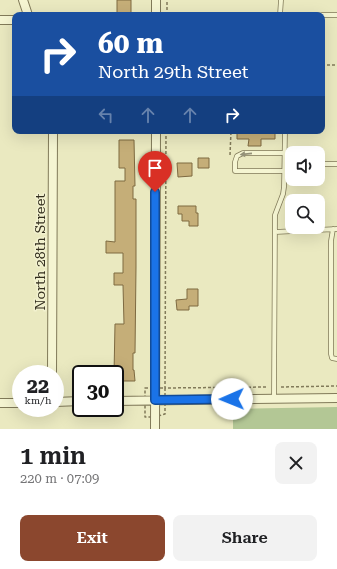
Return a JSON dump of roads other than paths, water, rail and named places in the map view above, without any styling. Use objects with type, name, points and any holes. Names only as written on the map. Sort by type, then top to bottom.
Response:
[{"type":"street","points":[[23,0],[27,12]]},
{"type":"street","points":[[156,0],[156,12]]},
{"type":"street","points":[[0,20],[12,20]]},
{"type":"street","name":"North 28th Street","points":[[52,365],[53,134]]},
{"type":"street","points":[[155,429],[156,134]]},
{"type":"street","points":[[124,401],[337,398]]},
{"type":"street","points":[[0,403],[12,402]]},
{"type":"lane","points":[[280,0],[280,12]]},
{"type":"lane","points":[[325,15],[337,15]]},
{"type":"lane","points":[[285,134],[285,146]]},
{"type":"lane","points":[[274,399],[275,215],[283,194],[285,171],[235,171],[235,158],[240,153],[285,153]]},
{"type":"lane","points":[[325,164],[337,164]]},
{"type":"lane","points":[[275,232],[335,229],[331,241],[330,354],[332,358],[337,359]]}]
